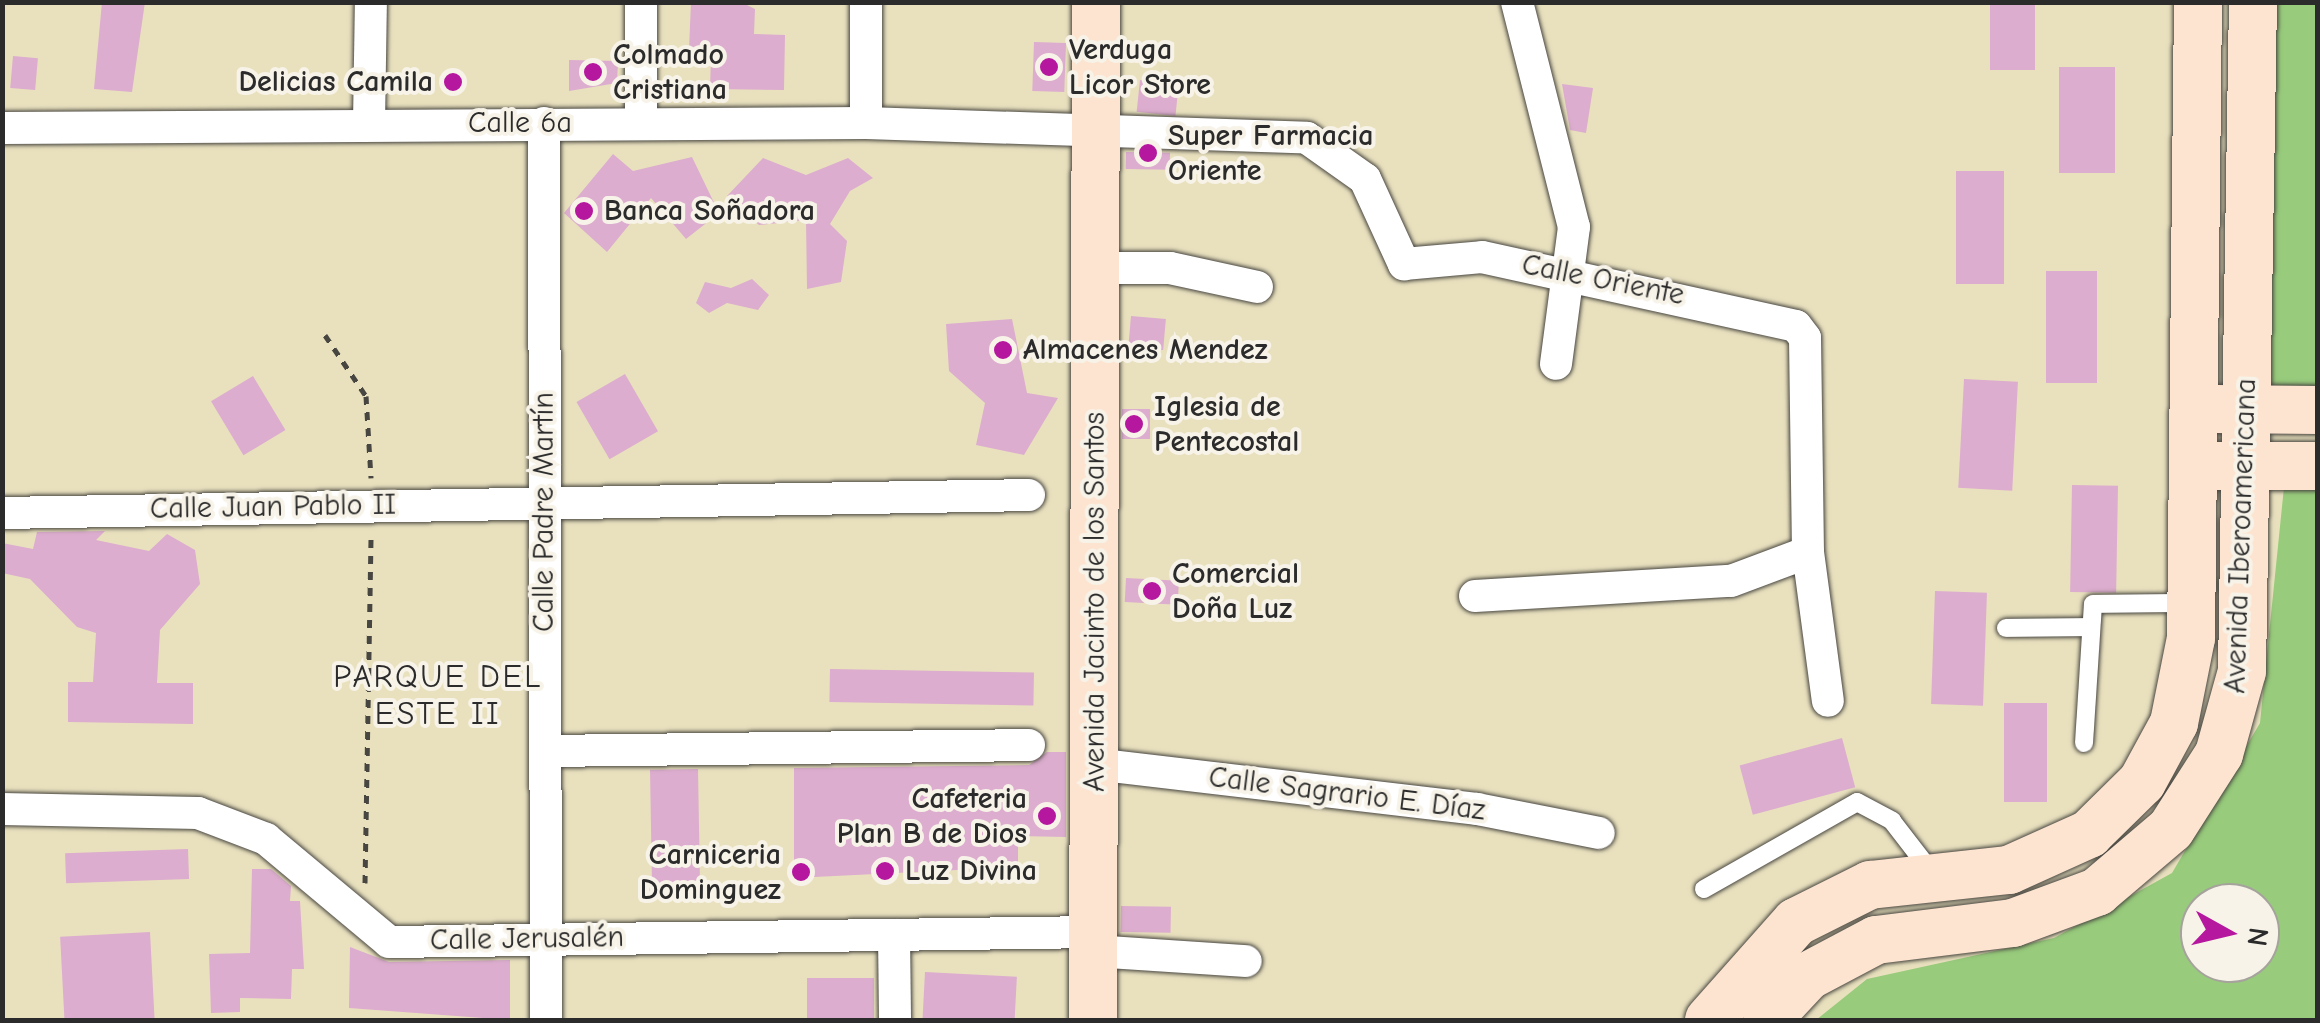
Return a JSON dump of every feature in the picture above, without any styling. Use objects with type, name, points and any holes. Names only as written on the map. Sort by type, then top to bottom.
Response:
[{"type":"street","points":[[369,123],[371,2]]},
{"type":"street","points":[[641,2],[641,123]]},
{"type":"street","points":[[866,2],[866,124]]},
{"type":"street","name":"Avenida Jacinto de los Santos","points":[[1093,1020],[1096,2]]},
{"type":"street","points":[[1517,2],[1574,227],[1572,273],[1556,364]]},
{"type":"street","name":"Avenida Iberoamericana","points":[[1709,1020],[1796,922],[1870,885],[1933,874],[2009,870],[2050,855],[2088,834],[2142,782],[2174,723],[2192,604],[2198,2]]},
{"type":"street","name":"Avenida Iberoamericana","points":[[1767,1020],[1845,953],[1905,934],[2052,912],[2097,892],[2170,829],[2202,788],[2234,715],[2246,466],[2253,2]]},
{"type":"street","name":"Calle Padre Martín","points":[[544,123],[546,1020]]},
{"type":"street","name":"Calle 6a","points":[[2,128],[641,123],[1097,130]]},
{"type":"street","name":"Calle Oriente","points":[[1097,130],[1287,131],[1365,179],[1404,264],[1482,256],[1796,326],[1805,338],[1808,552],[1828,701]]},
{"type":"street","points":[[1096,268],[1170,268],[1257,287]]},
{"type":"street","points":[[2195,409],[2318,410]]},
{"type":"street","points":[[2195,466],[2318,466]]},
{"type":"street","name":"Calle Juan Pablo II","points":[[2,513],[1028,495]]},
{"type":"street","points":[[1475,596],[1731,580],[1808,552]]},
{"type":"street","points":[[544,751],[1029,745]]},
{"type":"street","name":"Calle Sagrario E. Díaz","points":[[1094,764],[1477,809],[1599,833]]},
{"type":"street","name":"Calle Jerusalén","points":[[2,808],[198,813],[266,839],[389,942],[894,934],[1094,942],[1246,961]]},
{"type":"street","points":[[894,934],[895,1020]]},
{"type":"lane","points":[[2084,743],[2086,627],[2102,600],[2192,604]]},
{"type":"lane","points":[[2006,628],[2086,627]]},
{"type":"lane","points":[[1704,889],[1856,802],[1892,821],[1933,874]]},
{"type":"path","points":[[325,335],[366,396],[376,615],[363,920]]},
{"type":"green space","points":[[2273,3],[2317,3],[2317,395],[2266,393]]},
{"type":"green space","points":[[2317,485],[2317,1020],[1816,1020],[1867,979],[2054,938],[2172,873],[2260,723],[2284,487]]},
{"type":"building","points":[[102,2],[145,2],[132,92],[94,89]]},
{"type":"building","points":[[691,2],[741,2],[755,9],[754,34],[785,35],[784,90],[710,89],[711,57],[689,50]]},
{"type":"building","points":[[1990,2],[2035,2],[2035,70],[1990,70]]},
{"type":"building","name":"Verduga Licor Store","points":[[1034,42],[1066,43],[1064,92],[1032,91]]},
{"type":"building","points":[[13,56],[38,58],[35,90],[10,88]]},
{"type":"building","name":"Colmado Cristiana","points":[[569,60],[618,61],[617,83],[569,91]]},
{"type":"building","points":[[2059,67],[2115,67],[2115,173],[2059,173]]},
{"type":"building","points":[[1140,80],[1179,84],[1175,116],[1137,112]]},
{"type":"building","points":[[1562,84],[1593,88],[1586,133],[1570,130]]},
{"type":"building","points":[[1126,152],[1170,153],[1170,170],[1126,169]]},
{"type":"building","points":[[613,154],[633,171],[692,157],[719,213],[686,239],[651,198],[607,252],[564,213]]},
{"type":"building","points":[[763,158],[806,175],[848,158],[873,178],[850,191],[830,224],[847,241],[841,282],[807,289],[806,220],[759,225],[727,196]]},
{"type":"building","points":[[1956,171],[2004,171],[2004,284],[1956,284]]},
{"type":"building","points":[[2046,271],[2097,271],[2097,383],[2046,383]]},
{"type":"building","points":[[752,279],[769,295],[758,310],[727,303],[709,313],[696,303],[705,282],[731,288]]},
{"type":"building","points":[[1131,316],[1166,319],[1163,350],[1128,347]]},
{"type":"building","points":[[1012,319],[1027,393],[1058,398],[1024,455],[976,445],[985,403],[949,371],[946,324]]},
{"type":"building","points":[[625,374],[658,431],[610,459],[577,402]]},
{"type":"building","points":[[253,376],[285,430],[243,455],[211,401]]},
{"type":"building","points":[[1964,379],[2018,382],[2012,491],[1958,488]]},
{"type":"building","name":"Iglesia de Pentecostal","points":[[1122,409],[1150,409],[1150,439],[1122,439]]},
{"type":"building","points":[[2072,485],[2118,486],[2116,593],[2070,592]]},
{"type":"building","points":[[105,531],[96,540],[149,551],[167,534],[195,550],[200,584],[160,630],[157,683],[193,683],[193,724],[68,722],[68,682],[93,682],[96,633],[77,627],[30,579],[2,573],[2,543],[33,549],[37,532]]},
{"type":"building","name":"Comercial Doña Luz","points":[[1126,578],[1179,581],[1178,605],[1125,602]]},
{"type":"building","points":[[1935,591],[1987,593],[1983,706],[1931,704]]},
{"type":"building","points":[[830,669],[1034,673],[1033,706],[829,702]]},
{"type":"building","points":[[2004,703],[2047,703],[2047,802],[2004,802]]},
{"type":"building","points":[[1842,738],[1855,787],[1753,815],[1740,765]]},
{"type":"building","points":[[1047,752],[1066,752],[1066,837],[1018,836],[1018,867],[794,878],[794,768],[1029,765]]},
{"type":"building","points":[[698,769],[700,885],[652,886],[650,770]]},
{"type":"building","points":[[188,849],[189,879],[66,883],[65,853]]},
{"type":"building","points":[[252,869],[271,869],[291,886],[290,901],[300,901],[304,969],[292,969],[291,999],[240,998],[240,1012],[211,1013],[209,954],[250,953]]},
{"type":"building","points":[[1121,906],[1171,907],[1171,933],[1121,932]]},
{"type":"building","points":[[150,932],[155,1020],[64,1020],[60,937]]},
{"type":"building","points":[[350,947],[389,962],[510,960],[510,1020],[349,1008]]},
{"type":"building","points":[[925,972],[1017,977],[1015,1020],[922,1020]]},
{"type":"building","points":[[807,978],[874,978],[874,1020],[807,1020]]},
{"type":"place","name":"Verduga Licor Store","points":[[1049,67]]},
{"type":"place","name":"Colmado Cristiana","points":[[593,72]]},
{"type":"place","name":"Delicias Camila","points":[[453,82]]},
{"type":"place","name":"Super Farmacia Oriente","points":[[1148,153]]},
{"type":"place","name":"Banca Soñadora","points":[[584,211]]},
{"type":"place","name":"Almacenes Mendez","points":[[1003,350]]},
{"type":"place","name":"Iglesia de Pentecostal","points":[[1134,424]]},
{"type":"place","name":"Comercial Doña Luz","points":[[1152,591]]},
{"type":"place","name":"Cafeteria Plan B de Dios","points":[[1047,816]]},
{"type":"place","name":"Luz Divina","points":[[885,871]]},
{"type":"place","name":"Carniceria Dominguez","points":[[801,872]]},
{"type":"district","name":"PARQUE DEL ESTE II","points":[[438,696]]}]
